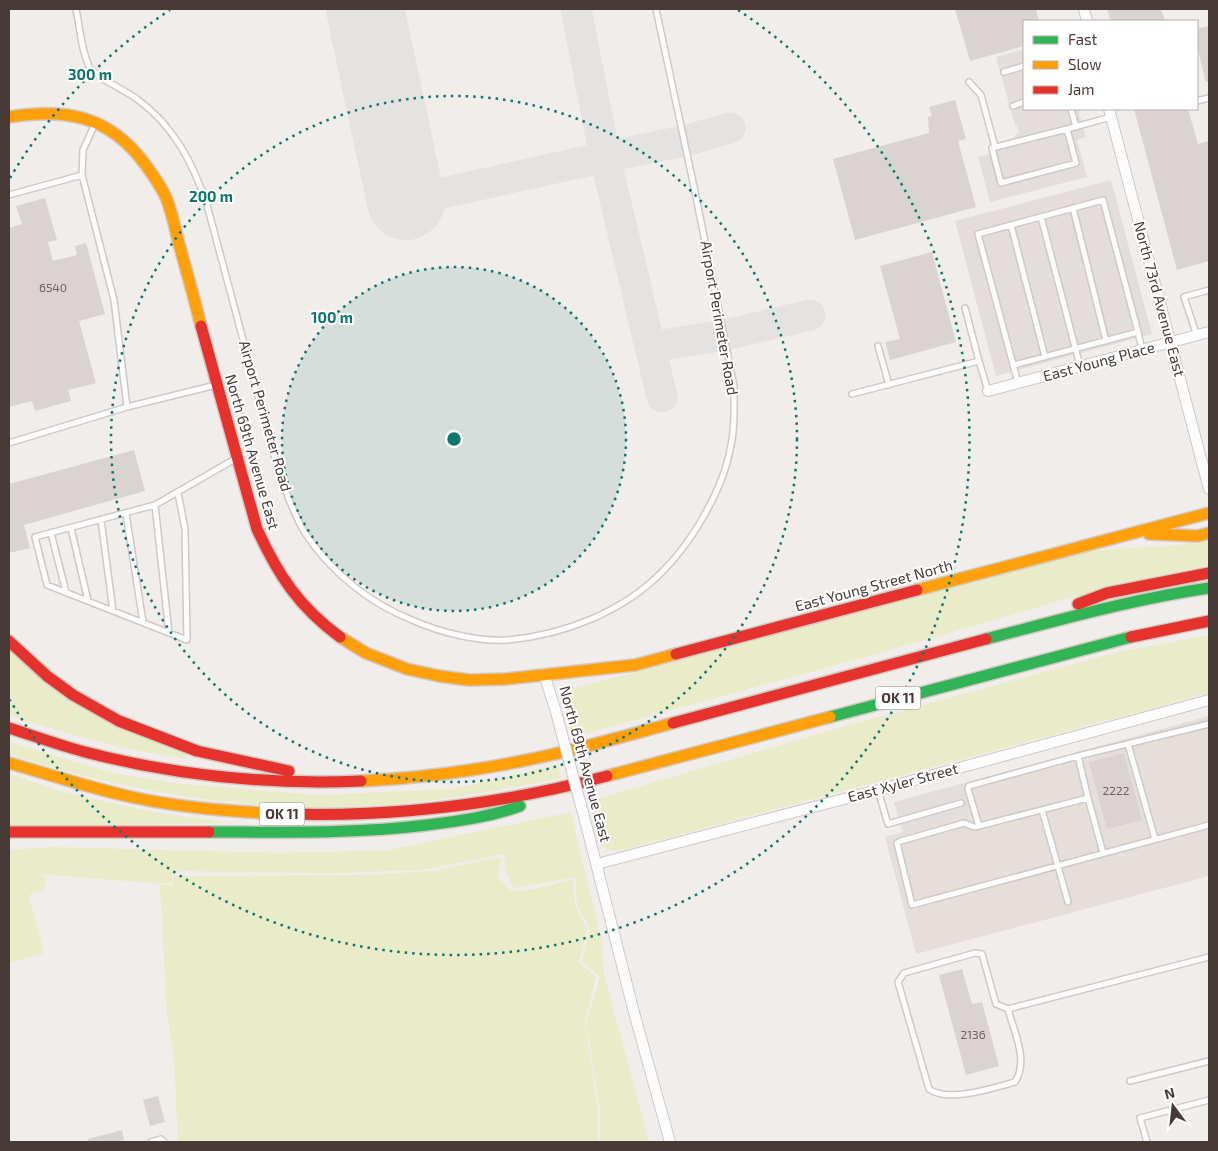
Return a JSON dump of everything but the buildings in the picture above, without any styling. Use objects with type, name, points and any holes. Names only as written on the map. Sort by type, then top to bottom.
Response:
[{"type":"main road","name":"North 69th Avenue East","points":[[9,117],[39,112],[53,112],[95,122],[124,138],[149,166],[163,191],[171,212],[257,529],[271,560],[297,598],[338,636],[366,653],[407,669],[469,680],[506,679],[544,674]]},
{"type":"main road","name":"East Young Street North","points":[[544,674],[634,665],[1209,513]]},
{"type":"main road","points":[[1130,534],[1198,536],[1209,532]]},
{"type":"main road","points":[[967,644],[1107,593],[1209,573]]},
{"type":"main road","name":"OK 11","points":[[9,728],[85,752],[111,758],[238,777],[276,780],[342,781],[383,780],[439,774],[520,762],[1107,607],[1209,588]]},
{"type":"main road","name":"OK 11","points":[[9,763],[135,798],[205,808],[261,813],[328,815],[407,812],[501,800],[560,789],[1084,649],[1165,629],[1209,621]]},
{"type":"main road","points":[[9,641],[47,676],[73,695],[119,721],[197,751],[342,781]]},
{"type":"main road","points":[[9,832],[309,833],[379,831],[506,812],[560,789]]},
{"type":"street","name":"North 73rd Avenue East","points":[[1110,113],[1209,489]]},
{"type":"street","name":"East Young Place","points":[[988,392],[1209,332]]},
{"type":"street","name":"North 69th Avenue East","points":[[544,674],[588,828],[635,1016],[670,1142]]},
{"type":"street","name":"East Xyler Street","points":[[597,864],[1209,700]]},
{"type":"lane","name":"Airport Perimeter Road","points":[[76,9],[84,52],[90,70],[133,96],[152,111],[181,145],[197,176],[212,224],[279,474],[305,533],[327,561],[348,582],[367,597],[398,615],[428,627],[462,636],[506,640],[558,632],[609,611],[639,592],[664,571],[690,538],[707,511],[720,484],[730,451],[734,419],[732,379],[656,9]]},
{"type":"lane","points":[[1004,72],[1023,66]]},
{"type":"lane","points":[[969,82],[981,95],[995,148]]},
{"type":"lane","points":[[1013,106],[1023,102]]},
{"type":"lane","points":[[1071,110],[1076,127]]},
{"type":"lane","points":[[1067,129],[1076,163],[1001,183],[992,148],[995,148],[1067,129],[1076,127],[1110,113]]},
{"type":"lane","points":[[95,122],[83,150],[82,175],[114,300],[127,408]]},
{"type":"lane","points":[[9,195],[82,175]]},
{"type":"lane","points":[[1018,384],[978,234],[1040,217],[1103,200],[1142,350]]},
{"type":"lane","points":[[1073,208],[1106,341]]},
{"type":"lane","points":[[1040,217],[1080,366]]},
{"type":"lane","points":[[1011,225],[1045,357]]},
{"type":"lane","points":[[1198,336],[1184,297],[1209,290]]},
{"type":"lane","points":[[965,308],[988,392]]},
{"type":"lane","points":[[1014,366],[1138,332]]},
{"type":"lane","points":[[878,346],[888,385]]},
{"type":"lane","points":[[852,394],[979,361]]},
{"type":"lane","points":[[9,443],[127,408],[218,385]]},
{"type":"lane","points":[[178,493],[185,529],[187,640],[47,585],[35,537],[155,506],[237,457]]},
{"type":"lane","points":[[155,506],[169,633]]},
{"type":"lane","points":[[126,514],[142,622]]},
{"type":"lane","points":[[101,520],[113,611]]},
{"type":"lane","points":[[71,528],[88,601]]},
{"type":"lane","points":[[51,533],[66,592]]},
{"type":"lane","points":[[979,826],[968,789],[970,786],[1078,756],[1209,724]]},
{"type":"lane","points":[[1128,744],[1155,839]]},
{"type":"lane","points":[[1078,756],[1103,853]]},
{"type":"lane","points":[[878,790],[888,824],[961,804]]},
{"type":"lane","points":[[1088,798],[979,826],[974,827],[964,823],[896,843],[912,905],[1209,825]]},
{"type":"lane","points":[[1042,810],[1068,902]]},
{"type":"lane","points":[[1008,1009],[1022,1060],[1021,1074],[1015,1082],[971,1094],[935,1093],[929,1089],[898,982],[904,973],[976,953],[982,954],[996,1004],[1008,1009],[1209,957]]},
{"type":"lane","points":[[1130,1081],[1209,1061]]},
{"type":"lane","points":[[1147,1142],[1140,1118],[1209,1100]]},
{"type":"lane","points":[[151,1142],[161,1139],[164,1142]]},
{"type":"shaded area","points":[[1023,49],[1023,110],[1078,110],[1086,137],[1077,140],[1087,177],[990,202],[978,157],[987,155],[1019,133],[1017,125],[1015,125],[996,57]]},
{"type":"shaded area","points":[[1111,180],[1152,334],[996,376],[955,221]]},
{"type":"shaded area","points":[[1209,716],[1209,876],[916,954],[885,837],[972,813],[964,783]]},
{"type":"shaded area","points":[[964,783],[972,813],[903,833],[894,802]]},
{"type":"green space","points":[[1209,539],[1209,565],[1100,589],[880,653],[573,737],[563,696],[568,690],[1085,551],[1180,545]]},
{"type":"green space","points":[[1209,635],[1209,693],[623,850],[608,851],[601,845],[590,801],[842,727],[1114,653]]},
{"type":"green space","points":[[9,650],[187,753],[186,759],[96,741],[9,715]]},
{"type":"green space","points":[[9,742],[113,773],[182,784],[317,795],[452,789],[558,765],[562,778],[478,794],[422,801],[365,806],[296,807],[212,800],[171,794],[88,777],[9,754]]},
{"type":"green space","points":[[9,774],[60,791],[152,812],[231,823],[9,827]]},
{"type":"green space","points":[[571,812],[602,943],[604,974],[649,1142],[600,1142],[600,1111],[586,1023],[600,977],[582,962],[590,928],[577,905],[575,877],[514,888],[506,871],[504,854],[421,870],[331,873],[179,871],[173,875],[171,883],[164,884],[26,873],[45,876],[45,886],[42,891],[29,895],[44,953],[9,963],[9,850],[51,847],[280,853],[389,850]]},
{"type":"green space","points":[[501,857],[498,878],[512,891],[533,889],[573,879],[575,906],[587,929],[579,963],[596,976],[585,1022],[598,1110],[598,1142],[178,1142],[174,1058],[167,1013],[160,885],[172,885],[174,876],[363,875],[433,871]]},
{"type":"taxiway","points":[[576,9],[605,157],[662,397]]},
{"type":"taxiway","points":[[406,201],[684,141],[730,128]]},
{"type":"taxiway","points":[[650,347],[725,335],[810,315]]},
{"type":"runway","points":[[365,9],[406,201]]},
{"type":"traffic: fast","points":[[986,639],[1125,604],[1209,588]]},
{"type":"traffic: fast","points":[[830,717],[1131,637]]},
{"type":"traffic: fast","points":[[209,832],[318,832],[400,828],[474,818],[520,806]]},
{"type":"traffic: slow","points":[[9,117],[49,114],[67,115],[84,119],[101,125],[131,148],[145,164],[163,190],[167,200],[201,326]]},
{"type":"traffic: slow","points":[[917,590],[1209,513]]},
{"type":"traffic: slow","points":[[1149,534],[1198,536],[1209,533]]},
{"type":"traffic: slow","points":[[340,637],[366,653],[407,669],[469,680],[506,679],[635,665],[676,654]]},
{"type":"traffic: slow","points":[[607,776],[830,717]]},
{"type":"traffic: slow","points":[[361,781],[432,775],[503,765],[581,748],[673,723]]},
{"type":"traffic: slow","points":[[9,763],[97,789],[166,804],[207,809],[287,814]]},
{"type":"traffic: jam","points":[[201,326],[257,529],[273,561],[291,589],[313,614],[340,637]]},
{"type":"traffic: jam","points":[[1078,604],[1107,593],[1209,573]]},
{"type":"traffic: jam","points":[[676,654],[917,590]]},
{"type":"traffic: jam","points":[[1131,637],[1209,621]]},
{"type":"traffic: jam","points":[[673,723],[986,639]]},
{"type":"traffic: jam","points":[[9,641],[47,676],[73,695],[119,721],[197,751],[289,771]]},
{"type":"traffic: jam","points":[[9,728],[85,752],[153,767],[257,780],[361,781]]},
{"type":"traffic: jam","points":[[287,814],[368,813],[448,807],[528,794],[607,776]]},
{"type":"traffic: jam","points":[[9,832],[209,832]]}]
